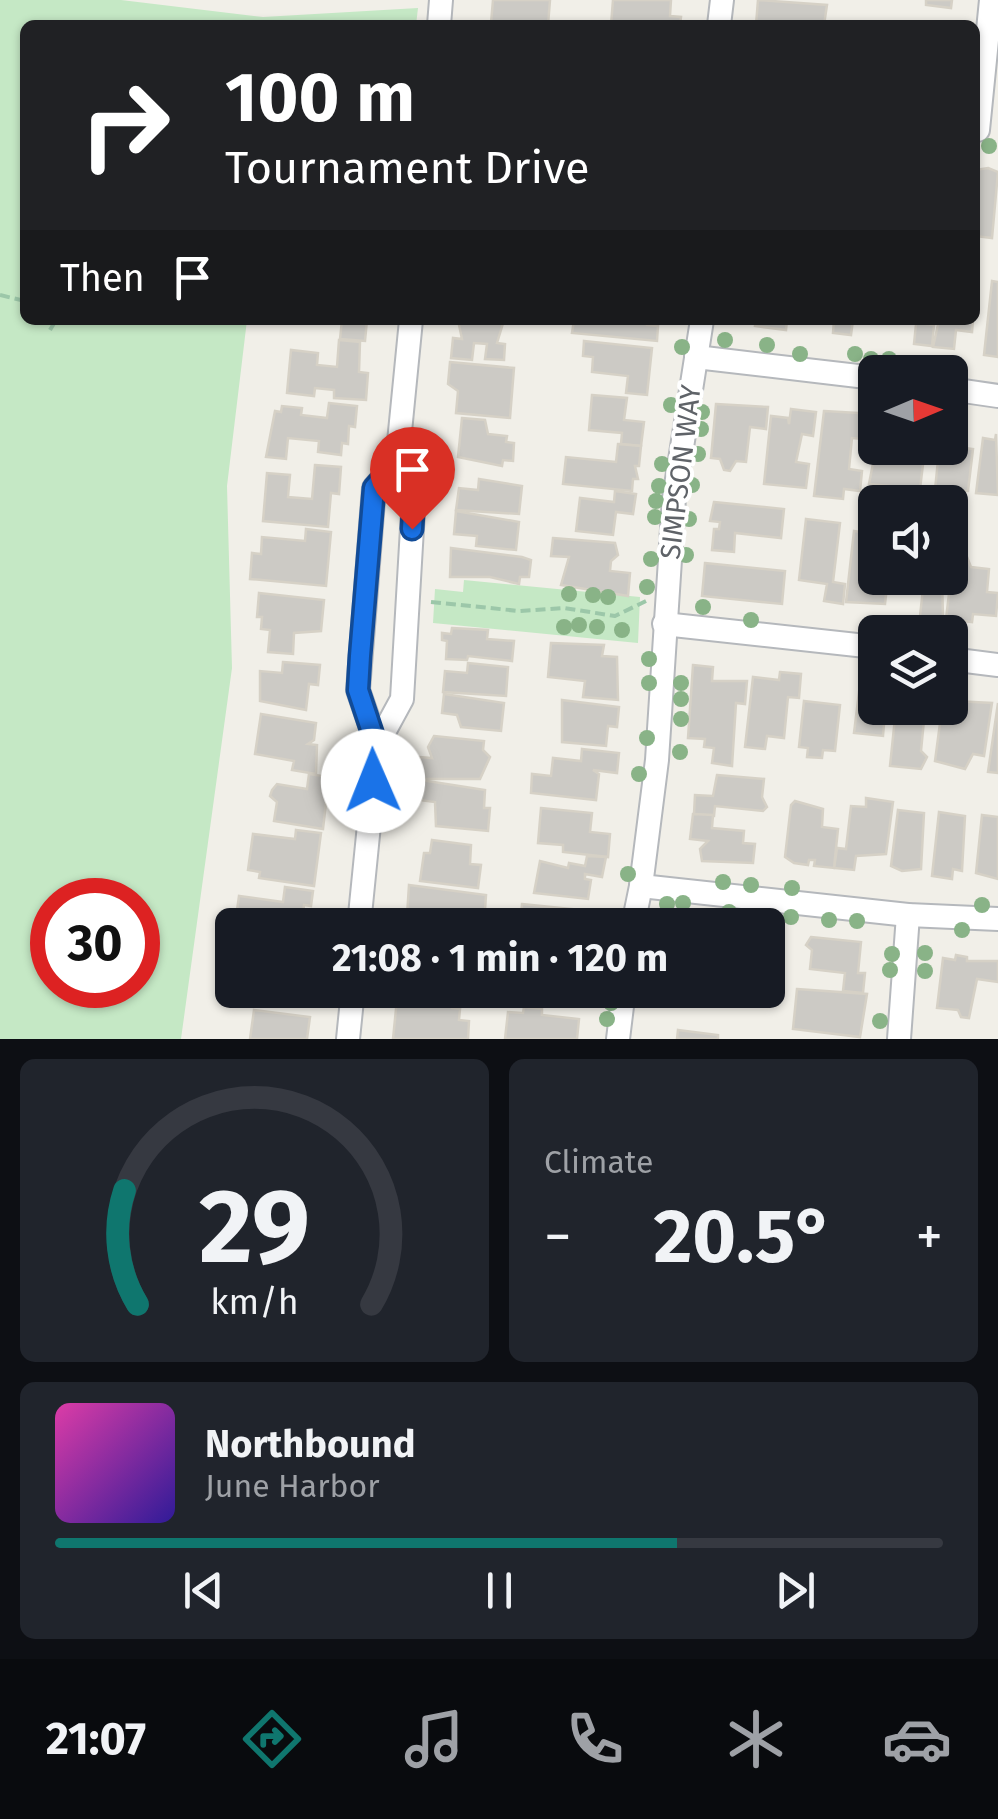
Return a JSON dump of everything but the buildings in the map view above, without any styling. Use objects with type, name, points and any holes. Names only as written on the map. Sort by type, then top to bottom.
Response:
[{"type":"street","points":[[984,130],[991,0]]},
{"type":"street","points":[[376,744],[402,699],[414,494],[397,462],[411,325]]},
{"type":"street","name":"SIMPSON WAY","points":[[637,908],[657,760],[676,481],[701,325]]},
{"type":"street","points":[[696,356],[858,376]]},
{"type":"street","points":[[968,392],[998,396]]},
{"type":"street","points":[[361,908],[376,744],[358,690],[374,488],[397,462]]},
{"type":"street","points":[[665,613],[858,644]]},
{"type":"street","points":[[968,661],[998,665]]},
{"type":"street","points":[[642,886],[908,915],[998,919]]},
{"type":"street","points":[[899,1039],[908,915]]},
{"type":"street","points":[[348,1039],[351,1008]]},
{"type":"street","points":[[618,1039],[622,1008]]},
{"type":"path","points":[[50,330],[53,325]]},
{"type":"path","points":[[409,600],[518,611],[564,608],[614,616],[643,601],[665,613]]},
{"type":"green space","points":[[0,0],[121,0],[263,17],[418,8],[417,20],[20,20],[20,325],[246,325],[227,486],[232,668],[181,1039],[0,1039]]},
{"type":"green space","points":[[464,580],[640,597],[638,643],[433,623],[435,589],[463,592]]},
{"type":"route","points":[[373,781],[376,744],[358,690],[360,656],[374,488],[397,462],[414,494],[412,529]]}]
